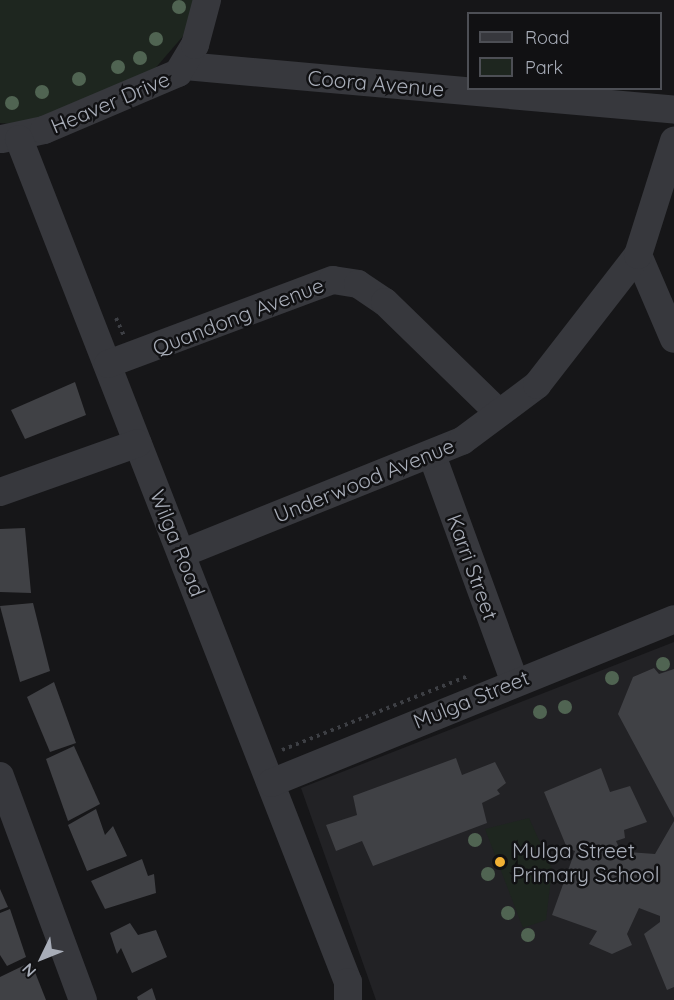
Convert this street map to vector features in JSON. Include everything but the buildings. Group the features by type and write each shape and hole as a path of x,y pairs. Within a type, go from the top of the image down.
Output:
{"street":[{"name":"Heaver Drive","path":"10,139 143,91 185,66 207,0"},
{"name":"Coora Avenue","path":"185,66 674,110"},
{"name":"Wilga Road","path":"10,139 108,364 183,553 271,783 331,950"},
{"name":"Underwood Avenue","path":"183,553 432,455 499,413 566,355 638,255 674,141"},
{"path":"638,255 674,339"},
{"name":"Quandong Avenue","path":"108,364 333,280 358,284 385,302 499,413"},
{"path":"0,492 138,443"},
{"name":"Karri Street","path":"432,455 511,671"},
{"name":"Mulga Street","path":"271,783 511,671 674,619"},
{"path":"0,776 83,1000"},
{"path":"331,950 348,982 348,1000"},
{"path":"331,950 364,1000"}],"path":[{"path":"114,314 129,342"},
{"path":"279,744 281,751 511,671"}],"shaded area":[{"name":"Mulga Street Primary School","path":"674,642 674,1000 376,1000 301,788"}],"green space":[{"path":"0,0 196,0 184,35 146,79 23,125 0,123"},
{"path":"529,818 552,869 546,920 523,928 485,829"}],"place":[{"name":"Mulga Street Primary School","path":"500,862"}]}
